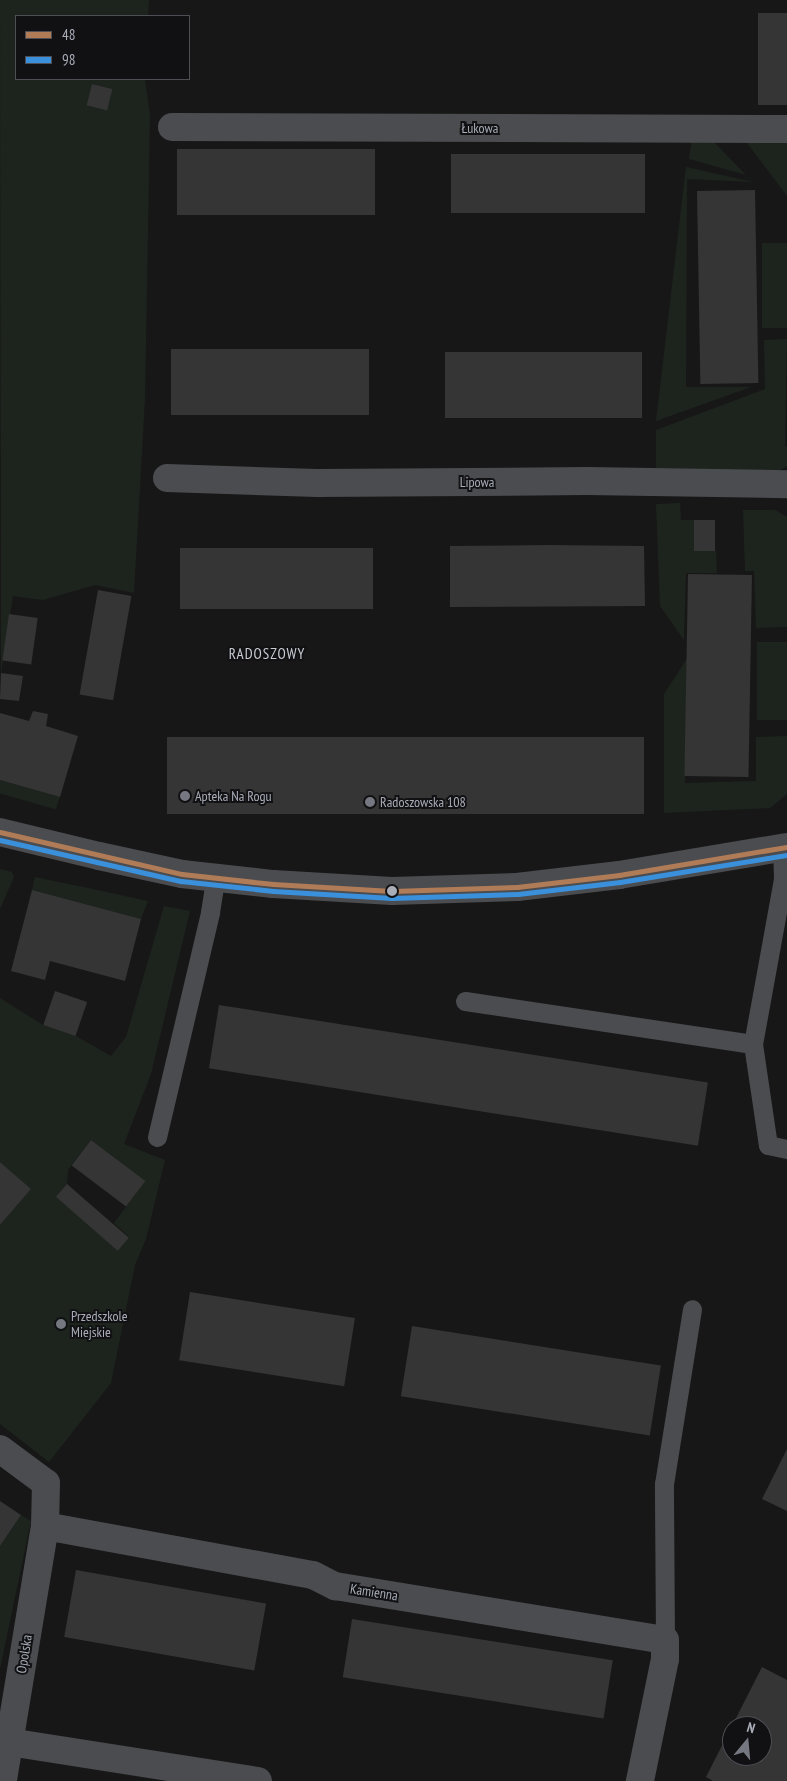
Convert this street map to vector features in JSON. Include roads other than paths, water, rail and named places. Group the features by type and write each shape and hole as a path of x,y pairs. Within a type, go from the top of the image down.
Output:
{"street":[{"name":"Łukowa","path":"172,127 787,129"},
{"name":"Lipowa","path":"167,478 317,483 596,481 787,484"},
{"path":"0,832 99,856 215,878 273,884 392,891 517,887 619,875 784,848"},
{"path":"0,1449 46,1483 45,1526"},
{"name":"Kamienna","path":"45,1526 312,1575 335,1586 665,1640"},
{"name":"Opolska","path":"3,1781 45,1526"},
{"path":"640,1781 665,1658 665,1640"},
{"path":"9,1742 258,1781"}],"lane":[{"path":"784,848 783,879 753,1044 768,1145 787,1149"},
{"path":"157,1138 210,912 215,878"},
{"path":"465,1001 753,1044"},
{"path":"665,1640 664,1484 692,1309"}],"place":[{"name":"Apteka Na Rogu","path":"185,796"},
{"name":"Radoszowska 108","path":"370,802"},
{"name":"Przedszkole Miejskie","path":"61,1324"}],"district":[{"name":"RADOSZOWY","path":"267,654"}]}
